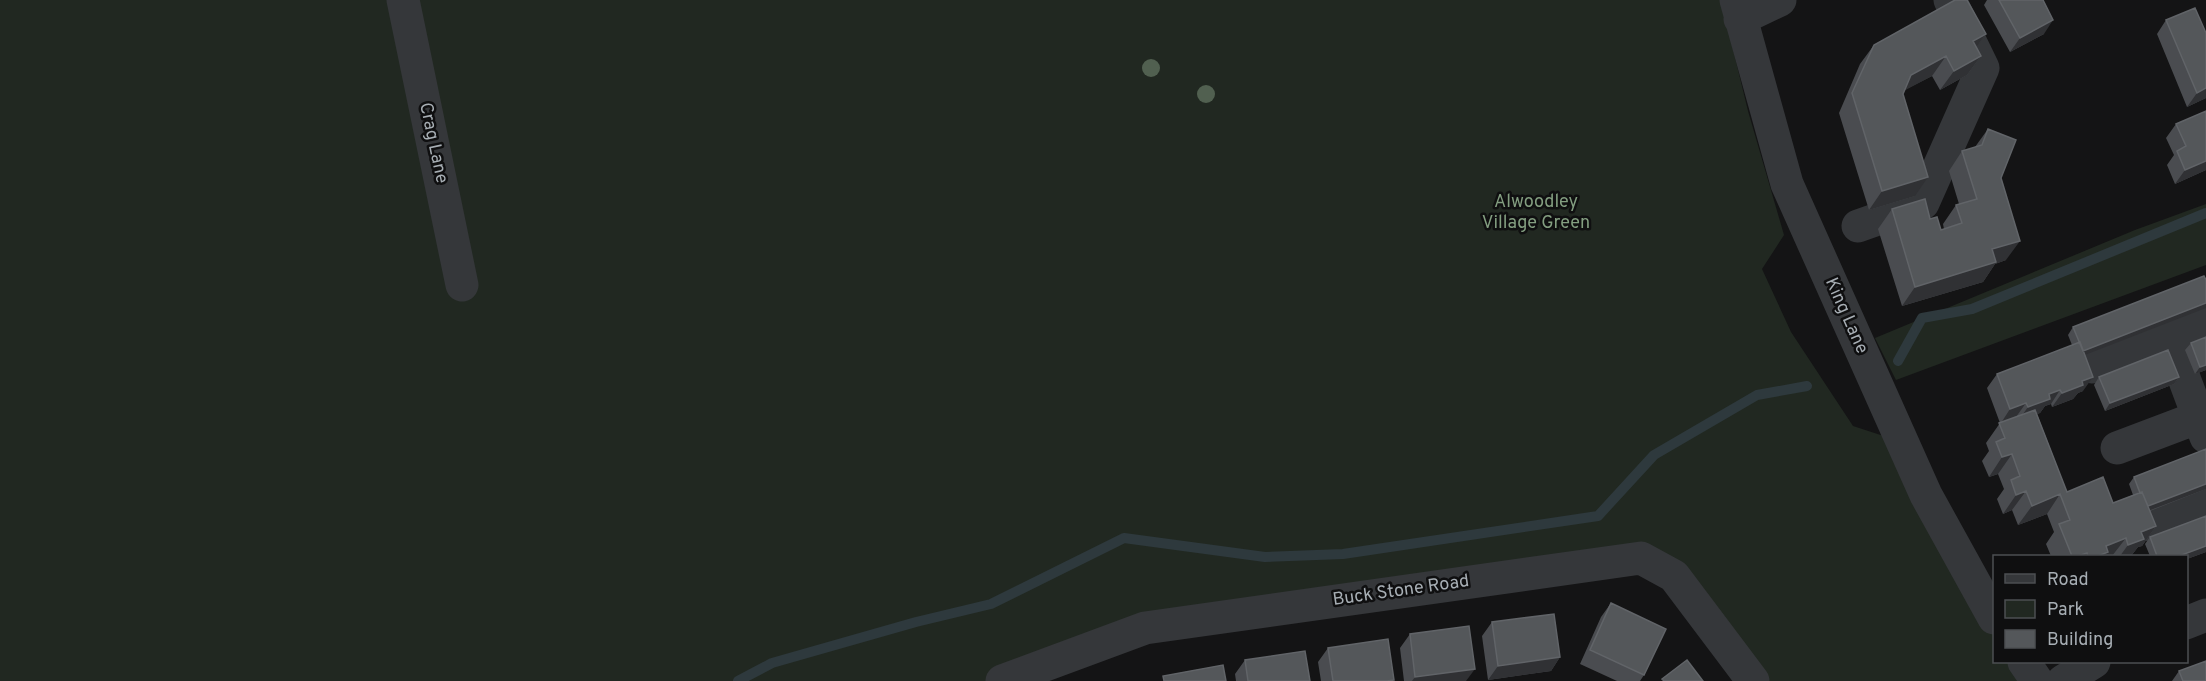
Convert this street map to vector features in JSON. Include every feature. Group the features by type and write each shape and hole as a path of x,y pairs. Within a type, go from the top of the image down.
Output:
{"street":[{"name":"Crag Lane","path":"403,0 462,285"},
{"path":"1738,10 1780,0"},
{"path":"1858,226 1923,203 1983,68 1950,0"},
{"name":"King Lane","path":"1738,10 1787,184 1926,495 1993,614"},
{"path":"2092,367 2206,324"},
{"path":"2117,448 2202,427 2169,338"},
{"path":"2150,525 2206,504"},
{"name":"Buck Stone Road","path":"1002,681 1145,628 1641,558 1674,576 1753,681"},
{"path":"2188,623 2206,615"},
{"path":"2025,663 2037,681"},
{"path":"2063,681 2092,663"}],"green space":[{"name":"Alwoodley Village Green","path":"0,0 1721,0 1748,111 1784,235 1762,269 1791,332 1853,426 1902,442 1993,616 1993,663 2025,663 2037,681 1753,681 1641,558 1145,628 1002,681 0,681"},
{"path":"2206,204 2206,265 1896,380 1875,338 2135,230"}],"building":[{"path":"1955,0 1967,0 1986,34 1973,41 1981,56 1954,71 1946,56 1911,75 1903,94 1928,177 1882,191 1852,93 1874,45"},
{"path":"1999,0 2043,0 2053,20 2020,38"},
{"path":"2195,8 2206,33 2206,88 2197,93 2166,20"},
{"path":"2206,111 2206,161 2185,170 2177,151 2186,146 2176,124"},
{"path":"1988,129 2016,140 2001,178 2020,241 1992,249 1996,262 1915,287 1892,209 1925,199 1930,219 1937,217 1941,230 1962,223 1956,205 1977,199 1962,151 1982,145"},
{"path":"2204,276 2206,303 2083,351 2073,327"},
{"path":"2206,337 2206,365 2200,367 2191,343"},
{"path":"2080,342 2093,377 2082,381 2083,385 2062,393 2060,390 2049,394 2050,399 2028,407 2026,403 2010,409 1997,374"},
{"path":"2168,350 2179,377 2110,403 2099,377"},
{"path":"2035,410 2067,492 2103,477 2113,503 2142,492 2156,526 2141,532 2144,539 2128,545 2126,538 2106,546 2108,552 2100,555 2088,555 2087,553 2072,555 2059,524 2070,520 2060,494 2032,506 2026,491 2016,495 2011,480 2020,476 2012,454 2002,457 1996,442 2005,438 1999,423"},
{"path":"2206,449 2206,484 2148,506 2134,477"},
{"path":"2206,516 2206,546 2182,555 2157,555 2150,537"},
{"path":"1611,603 1666,629 1644,675 1590,650"},
{"path":"1554,614 1560,657 1498,666 1492,622"},
{"path":"1469,626 1475,669 1415,677 1410,634"},
{"path":"1388,639 1394,680 1333,681 1328,648"},
{"path":"1305,651 1310,681 1248,681 1245,660"},
{"path":"1687,660 1703,681 1664,681 1662,679"},
{"path":"2206,661 2206,681 2183,681 2179,671"},
{"path":"1223,665 1226,681 1164,681 1163,676"}],"waterway":[{"path":"1898,361 1922,318 1972,309 2206,213"},
{"path":"738,681 772,663 916,622 991,604 1124,538 1265,557 1343,554 1598,516 1654,455 1757,395 1807,386"}]}
